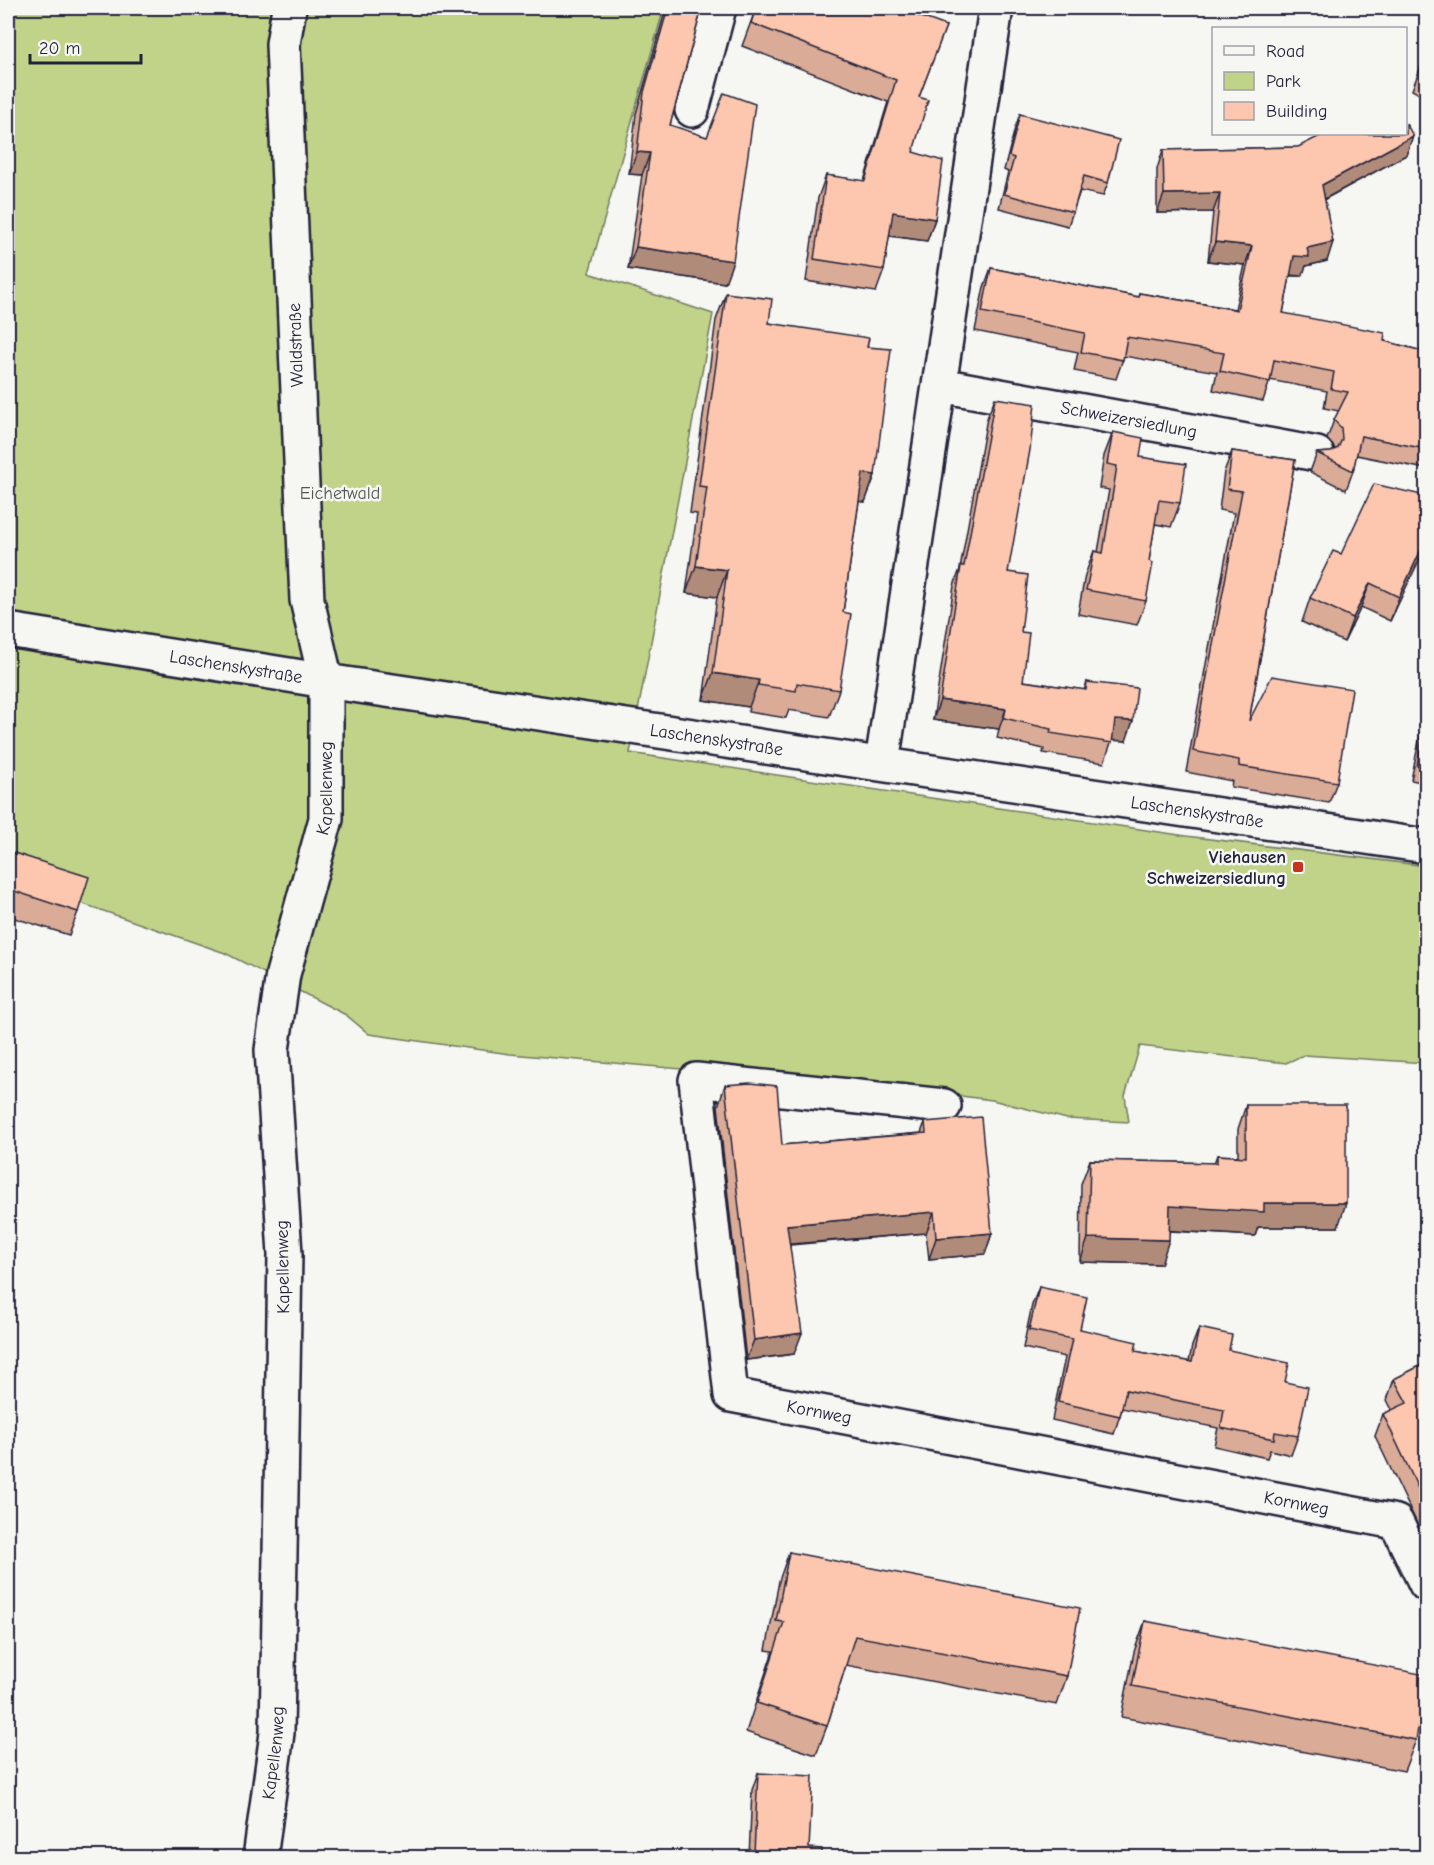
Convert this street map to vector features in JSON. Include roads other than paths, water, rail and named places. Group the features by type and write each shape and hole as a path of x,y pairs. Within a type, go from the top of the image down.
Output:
{"street":[{"name":"Waldstraße","path":"289,8 283,44 307,600 326,681"},
{"path":"692,110 718,8"},
{"path":"882,763 996,8"},
{"name":"Schweizersiedlung","path":"940,385 1317,454"},
{"name":"Laschenskystraße","path":"8,630 326,681 1426,846"},
{"name":"Kapellenweg","path":"260,1857 277,1733 285,1254 272,1050 283,974 326,819 326,681"},
{"name":"Kornweg","path":"944,1106 696,1080 732,1395 1396,1522 1426,1584"}],"place":[{"name":"Viehausen Schweizersiedlung","path":"1298,867"}],"park label":[{"name":"Eichetwald","path":"340,493"}]}
